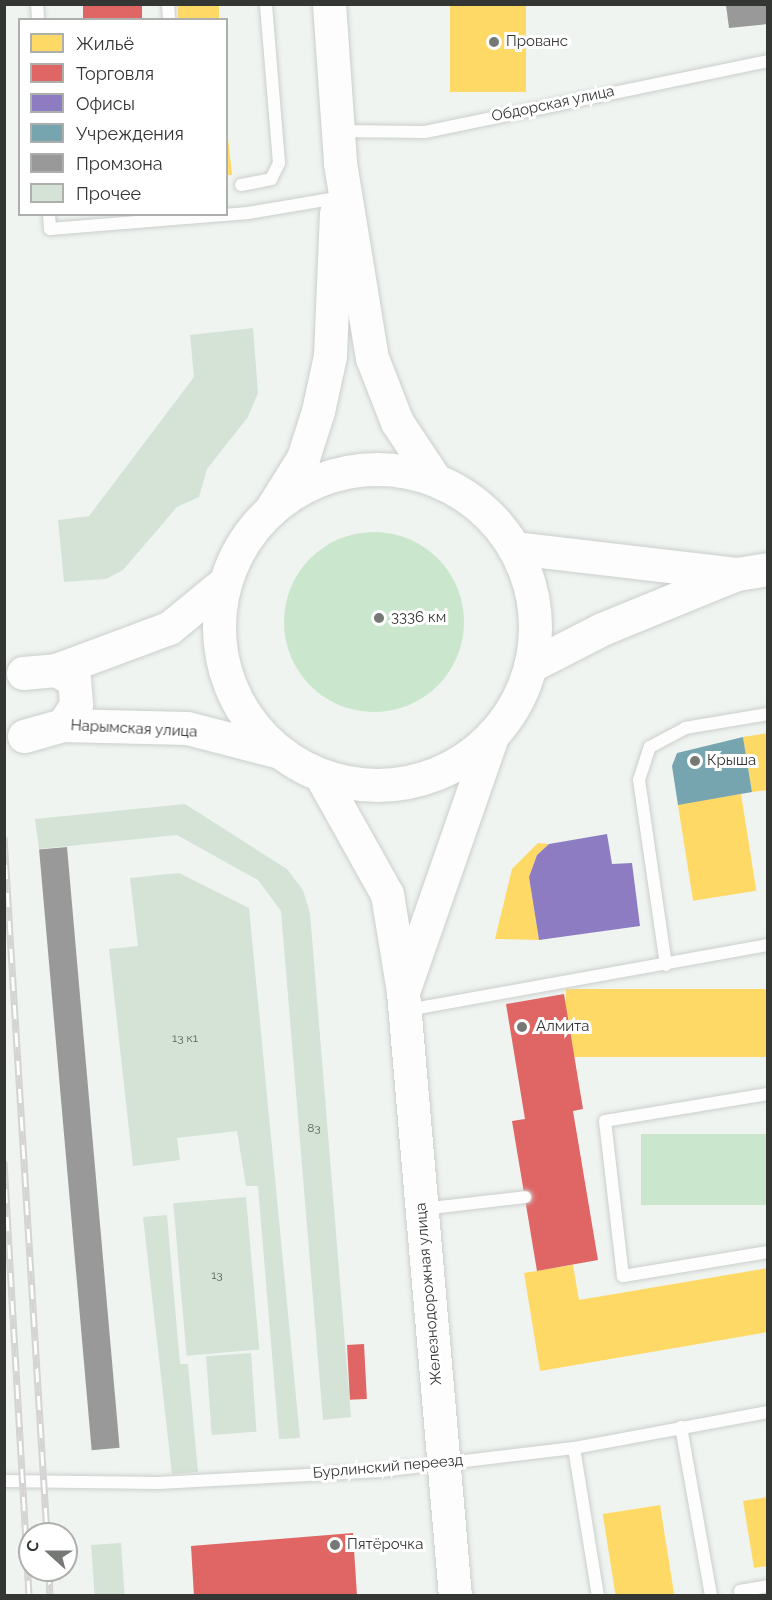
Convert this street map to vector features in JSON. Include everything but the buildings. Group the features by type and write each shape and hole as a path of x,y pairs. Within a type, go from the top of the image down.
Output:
{"main road":[{"path":"328,4 340,163 372,358 397,422 434,478"},
{"path":"273,506 313,481 359,468 397,469 434,478 482,507 515,548 534,605 530,666 516,702 493,734 452,767 402,784 361,785 321,776 278,751 250,723 222,663 218,623 224,583 243,541 273,506 303,458 318,411 330,356 340,163"},
{"path":"515,548 752,571"},
{"path":"530,666 602,629 752,571"},
{"path":"23,673 56,670 169,628 224,583"},
{"path":"56,670 74,681 76,705 63,725"},
{"name":"Нарымская улица","path":"24,736 63,725 187,728 278,751"},
{"path":"403,1001 493,734"},
{"name":"Железнодорожная улица","path":"321,776 387,894 403,1001 454,1596"}],"lane":[{"path":"241,185 265,183 279,164 266,4"},
{"name":"Обдорская улица","path":"338,131 425,132 768,61"},
{"path":"228,215 337,198"},
{"path":"49,216 50,229 211,216"},
{"path":"666,965 639,780 650,747 685,728 768,714"},
{"path":"403,1001 666,965 768,945"},
{"path":"768,1094 605,1121 623,1276 768,1252"},
{"path":"422,1209 525,1197"},
{"name":"Бурлинский переезд","path":"4,1481 159,1483 443,1464 574,1448 768,1412"},
{"path":"681,1427 711,1596"},
{"path":"574,1448 598,1596"},
{"path":"740,1591 768,1586"}],"green space":[{"path":"374,532 392,533 409,538 438,558 458,587 463,604 463,640 458,657 438,686 409,706 392,711 374,712 356,711 339,706 310,686 290,657 285,640 284,622 285,604 290,587 310,558 339,538 356,533"},
{"path":"641,1134 767,1134 767,1205 641,1205"}],"railway":[{"path":"4,837 46,1522"},
{"path":"4,1161 29,1596"},
{"path":"49,1582 50,1596"}],"place":[{"name":"Прованс","path":"494,42"},
{"name":"3336 км","path":"379,618"},
{"name":"Крыша","path":"695,761"},
{"name":"Алмита","path":"522,1027"},
{"name":"Пятёрочка","path":"335,1545"}]}
